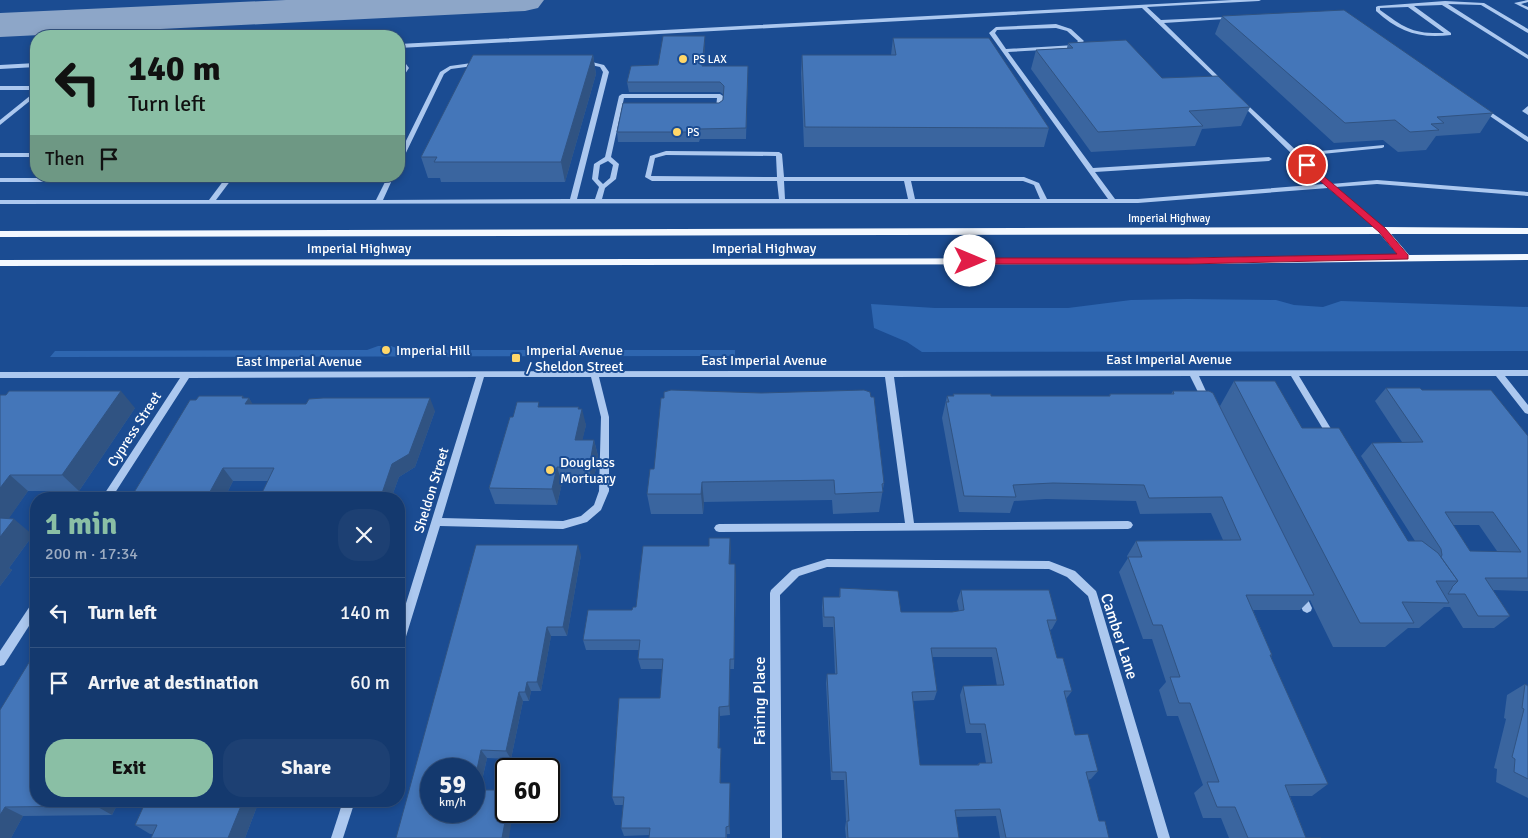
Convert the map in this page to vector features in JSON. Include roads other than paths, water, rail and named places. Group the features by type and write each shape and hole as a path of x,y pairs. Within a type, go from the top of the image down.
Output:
{"main road":[{"path":"1382,230 1405,257"},
{"name":"Imperial Highway","path":"0,234 1528,230"},
{"name":"Imperial Highway","path":"0,263 1167,261 1528,257"}],"street":[{"path":"405,46 1259,0"},
{"path":"1528,0 1517,1 1516,3 1528,10"},
{"path":"1444,4 1528,57"},
{"path":"1410,6 1449,34 1418,36 1410,33 1378,10 1378,7 1444,4 1482,4 1528,31"},
{"path":"1143,6 1230,90"},
{"path":"1160,22 1225,18"},
{"path":"1004,51 1078,46 1081,41 1069,30 1056,26 996,28 992,34 1004,51 1091,170 1114,200"},
{"path":"573,201 606,72 602,66 577,62"},
{"path":"405,148 442,73 450,68 462,65 482,64"},
{"path":"0,67 30,65"},
{"path":"0,88 30,88"},
{"path":"602,187 595,179 598,164 608,158 622,96 720,96 719,110 711,110"},
{"path":"1236,97 1329,185 1382,230"},
{"path":"0,124 30,98"},
{"path":"1475,103 1528,140"},
{"path":"1528,108 1524,111 1528,113"},
{"path":"618,110 628,110"},
{"path":"1296,154 1382,146"},
{"path":"782,201 779,179 780,154 657,154 652,157 648,177 779,179 1024,179 1037,184 1044,201"},
{"path":"0,155 30,155"},
{"path":"598,201 602,187 613,179 616,164 608,158"},
{"path":"1091,170 1269,159"},
{"path":"0,180 30,179"},
{"path":"907,179 912,201"},
{"path":"211,202 228,182"},
{"path":"379,202 389,182"},
{"path":"0,202 1172,200 1378,182 1528,194"},
{"path":"1193,373 1210,408"},
{"path":"1293,373 1337,444"},
{"name":"East Imperial Avenue","path":"0,374 1528,373"},
{"name":"Cypress Street","path":"110,492 186,374"},
{"name":"Sheldon Street","path":"405,624 481,374"},
{"path":"437,522 563,525 584,519 598,507 604,491 605,417 594,374"},
{"path":"889,374 910,526"},
{"path":"1498,374 1528,411"},
{"path":"719,528 1128,525"},
{"name":"Camber Lane","path":"796,573 827,563 837,563 1049,565 1071,574 1092,594 1164,838"},
{"name":"Fairing Place","path":"776,838 775,593 796,573"},
{"path":"1294,582 1307,608"},
{"path":"0,661 30,615"},
{"path":"337,838 347,807"}],"place":[{"name":"PS LAX","path":"683,59"},
{"name":"PS","path":"677,132"},
{"name":"Imperial Hill","path":"386,350"},
{"name":"Imperial Avenue / Sheldon Street","path":"516,358"},
{"name":"Douglass Mortuary","path":"550,470"}]}
